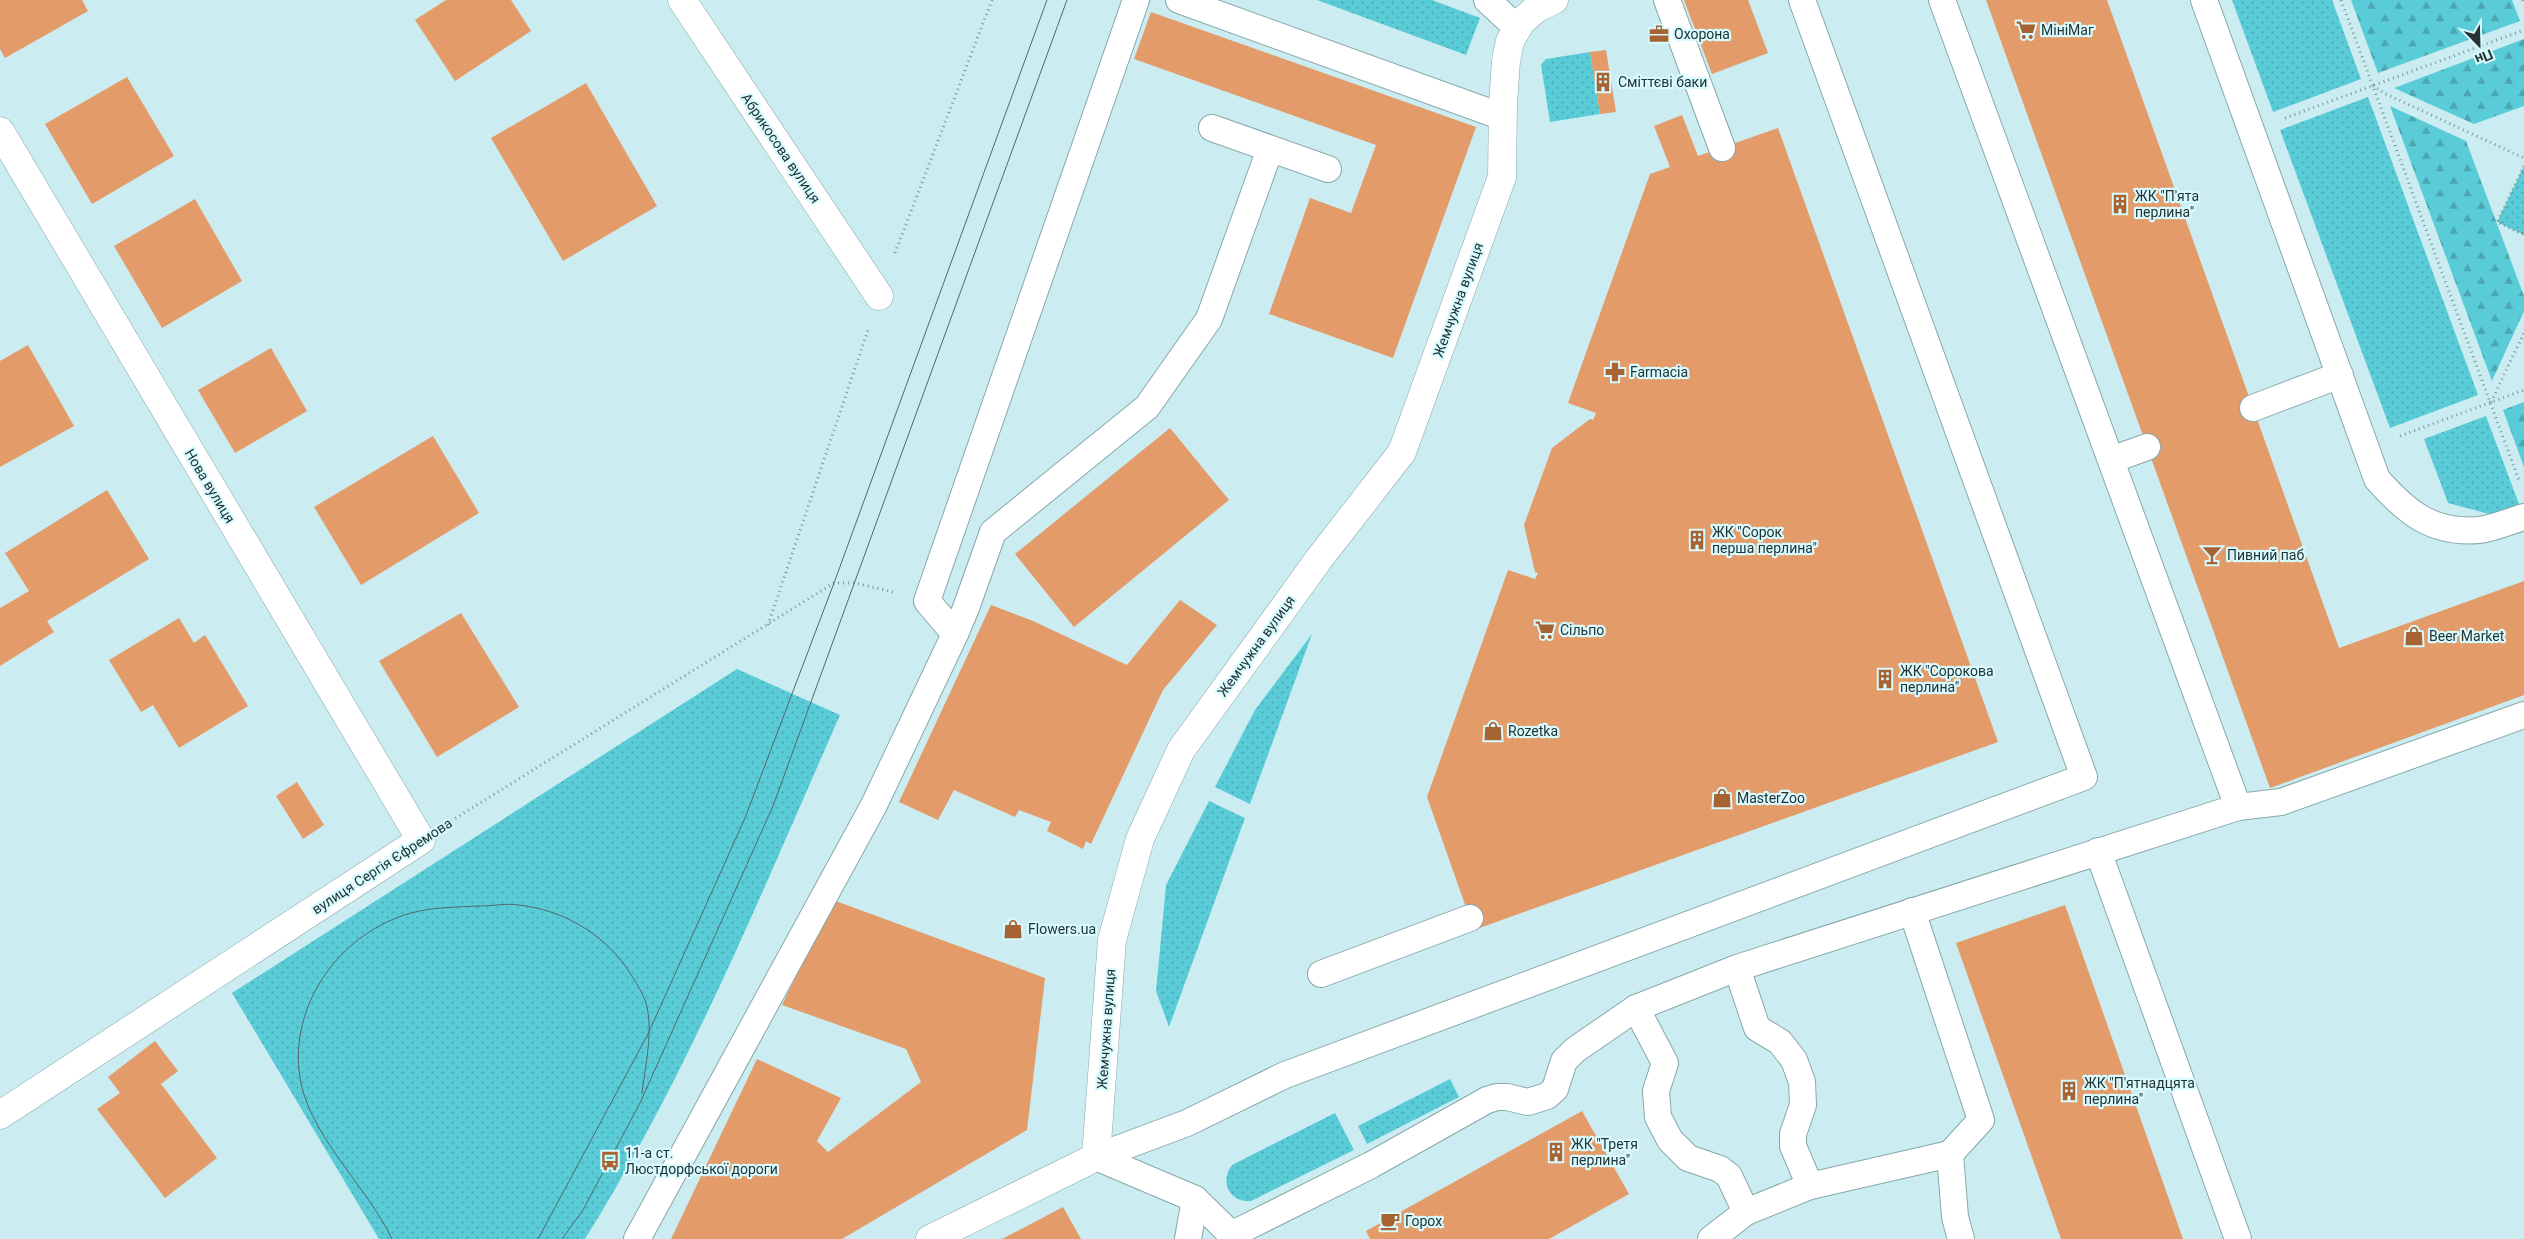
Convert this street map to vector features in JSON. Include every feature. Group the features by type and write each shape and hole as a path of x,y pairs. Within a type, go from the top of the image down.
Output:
{"street":[{"name":"Абрикосова вулиця","path":"682,0 879,296"},
{"name":"Жемчужна вулиця","path":"1096,1157 1112,940 1140,839 1181,750 1318,559 1402,452 1502,177 1503,110 1506,61 1510,41 1517,28 1537,8 1554,0"},
{"name":"Нова вулиця","path":"0,132 420,840"},
{"name":"вулиця Сергія Єфремова","path":"0,1115 420,840"},
{"path":"930,1239 1096,1157"}],"lane":[{"path":"955,634 927,601 1136,0"},
{"path":"1178,0 1503,110"},
{"path":"1214,0 1503,110"},
{"path":"1487,0 1517,28"},
{"path":"1666,0 1722,148"},
{"path":"1096,1157 1187,1123 1284,1075 2084,777 1802,0"},
{"path":"1942,0 2238,807"},
{"path":"2204,0 2377,479 2402,506 2440,528 2480,530 2524,517"},
{"path":"1212,128 1328,169"},
{"path":"637,1239 874,806 955,634 992,532 1147,407 1209,319 1270,149"},
{"path":"2253,408 2340,375"},
{"path":"2111,460 2146,447"},
{"path":"1096,1157 1195,1198 1234,1236 1371,1165 1487,1100 1507,1097 1528,1102 1547,1096 1555,1089 1564,1061 1575,1050 1636,1008 1737,968 2098,851 2238,807 2281,802 2524,714"},
{"path":"2098,851 2238,1239"},
{"path":"1711,1239 1746,1212 1810,1186 1950,1154 1981,1120 1912,911"},
{"path":"1321,974 1470,918"},
{"path":"1737,968 1757,1028 1780,1042 1794,1060 1802,1082 1803,1105 1793,1134 1793,1146 1810,1186"},
{"path":"1636,1008 1665,1063 1656,1091 1658,1116 1670,1140 1688,1158 1720,1169 1729,1176 1746,1212"},
{"path":"1950,1154 1955,1217 1961,1239"},
{"path":"1188,1239 1195,1198"}],"path":[{"path":"2341,0 2521,484"},
{"path":"2523,0 2524,4"},
{"path":"2251,130 2524,30"},
{"path":"2373,86 2386,94 2524,158"},
{"path":"2524,166 2497,222 2524,235"},
{"path":"2491,402 2524,333"},
{"path":"2366,449 2524,390"},
{"name":"вулиця Сергія Єфремова","path":"420,840 768,625 834,582 855,583 927,601"}],"green space":[{"path":"1317,0 1432,0 1480,18 1466,55"},
{"path":"2232,0 2332,0 2361,79 2273,112"},
{"path":"2351,0 2512,0 2520,21 2378,73"},
{"path":"2524,39 2524,106 2474,124 2394,88"},
{"path":"1590,52 1600,114 1550,122 1541,65 1546,59"},
{"path":"2368,97 2478,395 2390,428 2280,130"},
{"path":"2390,106 2466,141 2524,296 2524,311 2492,381"},
{"path":"2524,166 2524,235 2497,222"},
{"path":"2524,402 2524,467 2503,410"},
{"path":"2486,416 2519,504 2493,515 2448,503 2424,439"},
{"path":"1312,634 1250,804 1215,787 1255,710"},
{"path":"737,669 840,715 722,982 657,1112 585,1239 379,1239 232,993"},
{"path":"1209,801 1245,818 1169,1027 1156,991 1166,885"},
{"path":"1450,1079 1459,1097 1367,1144 1358,1126"},
{"path":"1335,1113 1354,1150 1251,1201 1237,1199 1232,1195 1227,1184 1227,1178 1232,1165"}],"building":[{"path":"0,0 82,0 88,11 5,58 0,49"},
{"path":"446,0 511,0 531,31 455,81 415,20"},
{"path":"1684,0 1748,0 1768,53 1712,74"},
{"name":"ЖК \"П'ята перлина\"","path":"1986,0 2107,0 2339,648 2524,581 2524,695 2270,788"},
{"path":"1151,12 1476,127 1393,358 1269,314 1310,198 1351,213 1376,145 1134,59"},
{"name":"Охорона","path":"1663,24 1669,38 1655,43 1650,29"},
{"name":"Сміттєві баки","path":"1606,50 1616,112 1600,114 1590,52"},
{"path":"127,77 174,156 92,204 45,124"},
{"path":"586,83 657,206 563,261 491,138"},
{"path":"1682,115 1698,156 1778,128 1998,742 1474,930 1427,797 1508,570 1535,579 1538,573 1535,572 1524,525 1552,448 1590,419 1593,420 1596,413 1568,403 1650,174 1670,167 1654,126"},
{"path":"195,199 242,281 162,328 114,246"},
{"path":"28,345 74,426 0,467 0,361"},
{"path":"271,348 307,411 235,453 198,390"},
{"path":"1170,428 1229,500 1074,627 1015,554"},
{"path":"433,436 479,513 361,585 314,507"},
{"path":"107,490 149,559 47,621 54,632 0,666 0,608 29,591 5,553"},
{"path":"1180,600 1217,625 1163,690 1091,844 1086,841 1083,849 1047,831 1051,822 1019,810 1015,817 954,790 938,820 899,802 991,605 1033,621 1127,665"},
{"path":"461,613 519,707 437,757 379,661"},
{"path":"179,618 194,643 205,635 248,706 179,748 153,705 141,712 109,660"},
{"path":"297,782 324,825 303,839 276,796"},
{"path":"833,900 1045,978 1027,1130 842,1239 671,1239 757,1059 841,1098 817,1141 828,1152 921,1082 906,1049 782,1005"},
{"name":"ЖК \"П'ятнадцята перлина\"","path":"2065,905 2183,1239 2061,1239 1956,943"},
{"path":"155,1041 178,1071 161,1084 217,1158 165,1198 97,1109 120,1093 108,1077"},
{"name":"ЖК \"Третя перлина\"","path":"1582,1111 1629,1194 1549,1239 1370,1239 1366,1231"},
{"path":"1063,1207 1081,1239 1002,1239"}],"tram line":[{"path":"538,1239 648,1034 745,818 834,583 1047,0"},
{"path":"562,1239 583,1210 640,1103 773,806 1067,0"},
{"path":"392,1239 381,1218 338,1157 312,1115 299,1071 299,1044 304,1019 313,994 327,972 344,952 386,922 411,913 428,910 514,904 550,912 592,933 605,943 626,967 640,989 647,1006 649,1042 642,1093"}],"place":[{"name":"МініМаг","path":"2026,30"},
{"name":"Охорона","path":"1659,34"},
{"name":"Сміттєві баки","path":"1603,82"},
{"name":"ЖК \"П'ята перлина\"","path":"2120,204"},
{"name":"Farmacia","path":"1615,372"},
{"name":"ЖК \"Сорок перша перлина\"","path":"1697,540"},
{"name":"Пивний паб","path":"2212,555"},
{"name":"Сільпо","path":"1545,630"},
{"name":"Beer Market","path":"2414,636"},
{"name":"ЖК \"Сорокова перлина\"","path":"1885,679"},
{"name":"Rozetka","path":"1493,731"},
{"name":"MasterZoo","path":"1722,798"},
{"name":"Flowers.ua","path":"1013,929"},
{"name":"ЖК \"П'ятнадцята перлина\"","path":"2069,1091"},
{"name":"ЖК \"Третя перлина\"","path":"1556,1152"},
{"name":"11-а ст. Люстдорфської дороги","path":"610,1161"},
{"name":"Горох","path":"1390,1221"}]}
